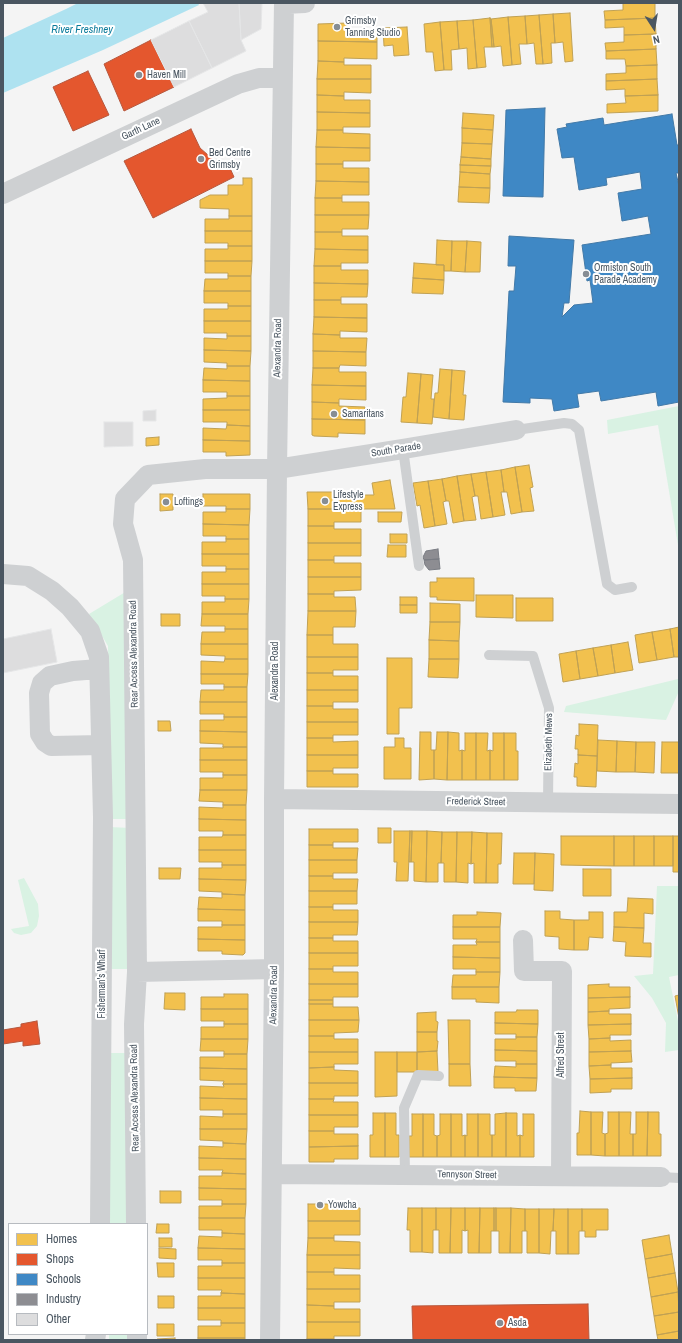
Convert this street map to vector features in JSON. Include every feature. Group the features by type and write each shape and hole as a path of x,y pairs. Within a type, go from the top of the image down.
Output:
{"street":[{"path":"284,4 304,3"},
{"name":"Alexandra Road","path":"270,1340 277,469 284,4"},
{"name":"Garth Lane","path":"3,194 238,84 259,78 282,78"},
{"name":"South Parade","path":"277,469 516,430"},
{"name":"Rear Access Alexandra Road","path":"136,1223 134,1024 137,972 133,560 123,524 125,498 148,475 205,469 277,469"},
{"name":"Fisherman's Wharf","path":"3,574 28,576 52,591 70,607 90,632 99,657 103,817 100,1223"},
{"path":"99,669 73,671 50,676 42,683 38,693 40,734 44,742 51,746 101,745"},
{"name":"Frederick Street","path":"274,799 679,804"},
{"name":"Alfred Street","path":"524,940 524,972 562,971 561,1176"},
{"path":"137,972 274,969"},
{"name":"Tennyson Street","path":"272,1174 670,1177"}],"lane":[{"path":"516,430 564,423 572,424 579,430 607,584 615,590 632,587"},
{"path":"403,449 419,566"},
{"name":"Elizabeth Mews","path":"489,655 533,656 549,708 548,803"},
{"path":"405,1175 404,1108 418,1075 439,1076"}],"green space":[{"path":"679,406 679,551 658,425 608,434 607,420"},
{"path":"127,591 132,819 110,819 108,646 89,614"},
{"path":"678,679 679,691 666,720 564,712 566,706"},
{"path":"109,827 131,828 131,969 109,969"},
{"path":"24,878 38,904 39,916 37,926 31,933 21,935 14,933 11,929 29,926 18,880"},
{"path":"657,886 679,886 679,975 669,977 679,1026 679,1050 665,1052 666,1023 652,998 634,976 653,974"},
{"path":"109,1053 129,1053 129,1223 109,1223"},
{"path":"109,1335 129,1335 129,1340 109,1340"}],"water":[{"name":"River Freshney","path":"78,3 198,3 199,5 103,50 3,93 3,38"}],"building: Homes":[{"path":"623,3 655,3 655,18 605,20 604,11 623,10"},
{"path":"570,13 573,61 565,62 563,42 555,43 553,14"},
{"path":"553,14 555,43 551,43 552,63 543,64 539,15"},
{"path":"539,15 543,64 536,64 534,43 527,44 525,16"},
{"path":"525,16 527,44 519,44 521,64 512,65 508,17"},
{"path":"508,17 512,65 503,66 501,46 494,47 491,19"},
{"path":"490,18 491,19 494,47 492,47"},
{"path":"490,18 492,47 484,47 486,67 477,68 473,20"},
{"path":"655,18 656,34 624,35 624,27 605,28 605,20"},
{"path":"473,20 477,68 468,69 467,48 459,49 457,21"},
{"path":"457,21 459,49 451,50 452,70 444,70 440,22"},
{"path":"440,22 444,70 435,71 433,52 426,52 424,24"},
{"path":"347,23 347,30 377,31 377,42 318,41 318,24"},
{"path":"407,27 409,55 394,56 393,45 384,46 383,28"},
{"path":"656,34 656,49 606,51 605,43 624,42 624,35"},
{"path":"318,41 377,42 377,59 344,58 344,62 318,61"},
{"path":"656,49 657,65 626,66 625,59 606,59 606,51"},
{"path":"318,61 344,62 344,65 371,65 371,79 317,79"},
{"path":"657,65 657,79 606,81 606,74 626,73 626,66"},
{"path":"317,79 371,79 371,93 344,92 344,96 317,95"},
{"path":"657,79 658,95 625,96 625,89 606,90 606,81"},
{"path":"317,95 344,96 344,100 370,100 370,113 317,112"},
{"path":"658,95 658,111 607,113 607,104 626,103 625,96"},
{"path":"317,112 370,113 370,127 343,127 343,130 317,130"},
{"path":"463,113 494,115 493,130 462,128"},
{"path":"462,128 493,130 492,144 462,143"},
{"path":"317,130 343,130 343,133 370,134 370,148 316,147"},
{"path":"462,143 492,144 491,159 461,157"},
{"path":"316,147 370,148 370,161 343,161 343,164 316,164"},
{"path":"461,157 491,159 491,166 460,165"},
{"path":"316,164 343,164 343,168 369,168 369,182 316,181"},
{"path":"460,165 491,166 490,174 460,172"},
{"path":"460,172 490,174 490,188 459,187"},
{"path":"243,178 252,178 252,216 229,216 229,209 200,208 200,200 210,195 228,195 228,185 243,185"},
{"path":"316,181 369,182 369,195 342,195 342,198 315,198"},
{"path":"459,187 490,188 489,203 458,202"},
{"path":"315,198 342,198 342,202 369,202 369,215 315,215"},
{"path":"315,215 369,215 368,229 342,229 342,232 315,232"},
{"path":"229,216 252,216 252,231 205,231 205,219 229,219"},
{"path":"205,231 252,231 252,246 228,246 228,243 205,243"},
{"path":"315,232 342,232 342,236 368,236 368,250 315,249"},
{"path":"437,240 452,241 451,271 444,271 444,265 436,265"},
{"path":"452,241 467,241 465,272 451,271"},
{"path":"467,241 481,242 480,272 465,272"},
{"path":"228,246 252,246 252,261 205,261 205,249 228,249"},
{"path":"315,249 368,250 368,263 341,263 341,266 314,266"},
{"path":"205,261 252,261 251,276 228,276 228,273 205,273"},
{"path":"414,263 444,265 444,280 413,278"},
{"path":"314,266 341,266 341,270 368,270 368,284 314,283"},
{"path":"228,276 251,276 251,291 204,291 205,279 228,279"},
{"path":"413,278 444,280 443,294 412,293"},
{"path":"314,283 368,284 367,297 341,297 341,300 314,300"},
{"path":"204,291 251,291 251,306 228,306 228,303 204,303"},
{"path":"314,300 341,300 341,304 367,304 367,318 314,317"},
{"path":"228,306 251,306 251,321 204,321 204,309 228,309"},
{"path":"314,317 367,318 367,332 340,331 340,335 313,334"},
{"path":"204,321 251,321 251,336 227,336 227,333 204,333"},
{"path":"313,334 340,335 340,338 367,338 366,352 313,351"},
{"path":"227,336 251,336 251,351 204,350 204,338 227,339"},
{"path":"204,350 251,351 250,366 227,366 227,363 204,362"},
{"path":"313,351 366,352 366,366 340,365 339,368 313,368"},
{"path":"227,366 250,366 250,381 203,380 204,368 227,369"},
{"path":"313,368 339,368 339,372 366,372 366,386 312,385"},
{"path":"440,369 452,370 449,419 433,417 435,393 438,393"},
{"path":"452,370 465,371 463,395 466,395 464,420 449,419"},
{"path":"408,373 421,374 417,423 401,422 403,397 406,397"},
{"path":"421,374 433,375 431,399 434,399 432,424 417,423"},
{"path":"203,380 250,381 250,396 227,396 227,392 203,392"},
{"path":"312,385 366,386 366,400 339,399 339,403 312,402"},
{"path":"227,396 250,396 250,410 203,410 203,399 227,398"},
{"path":"312,402 339,403 339,406 365,407 365,420 312,419"},
{"path":"203,410 250,410 250,426 227,425 227,422 203,422"},
{"path":"312,419 365,420 365,434 338,433 338,437 314,436 312,435"},
{"path":"227,425 250,426 250,441 203,440 203,428 226,429"},
{"path":"159,437 159,445 146,446 146,438"},
{"path":"203,440 250,441 250,455 226,456 226,452 203,452"},
{"path":"529,465 533,487 530,488 534,511 522,512 515,467"},
{"path":"515,467 522,512 511,514 507,492 504,492 501,470"},
{"path":"501,470 504,492 501,492 505,515 493,517 486,472"},
{"path":"486,472 493,517 481,519 478,496 475,496 471,474"},
{"path":"471,474 475,496 472,497 476,520 464,521 457,476"},
{"path":"457,476 464,521 453,523 449,501 446,501 442,479"},
{"path":"442,479 446,501 443,502 447,524 435,526 428,481"},
{"path":"390,480 395,509 308,509 307,492 334,492 334,495 374,495 372,483"},
{"path":"428,481 435,526 424,528 420,505 417,506 413,483"},
{"name":"Loftings","path":"160,494 173,494 173,510 160,511"},
{"path":"203,494 250,494 250,509 226,509 226,506 203,506"},
{"path":"226,509 250,509 249,525 203,524 203,512 226,512"},
{"path":"308,509 361,509 361,522 334,522 334,526 308,526"},
{"path":"378,512 402,512 401,522 378,522"},
{"path":"203,524 249,525 249,539 226,539 226,536 203,536"},
{"path":"308,526 334,526 334,529 361,529 361,543 308,543"},
{"path":"390,534 407,534 407,543 390,543"},
{"path":"226,539 249,539 249,554 202,554 202,542 226,542"},
{"path":"308,543 361,543 361,556 334,556 334,560 308,560"},
{"path":"388,545 406,545 406,557 387,557"},
{"path":"202,554 249,554 249,569 226,569 226,566 202,566"},
{"path":"308,560 334,560 334,563 361,563 361,577 308,577"},
{"path":"226,569 249,569 249,584 202,584 202,572 226,572"},
{"path":"308,577 361,577 361,590 334,591 334,594 308,594"},
{"path":"437,578 474,578 474,601 437,600 437,597 430,597 430,582 437,582"},
{"path":"202,584 249,584 249,599 225,599 225,596 202,596"},
{"path":"308,594 334,594 334,597 355,597 356,611 308,611"},
{"path":"476,595 513,595 513,618 476,617"},
{"path":"400,597 417,597 417,605 400,605"},
{"path":"516,598 553,598 553,621 516,621"},
{"path":"225,599 249,599 248,614 202,614 202,602 225,602"},
{"path":"430,603 460,604 460,622 430,622"},
{"path":"400,605 417,605 417,613 400,613"},
{"path":"308,611 356,611 355,627 333,627 333,635 307,635"},
{"path":"161,614 180,614 180,626 161,626"},
{"path":"202,614 248,614 248,629 225,629 225,626 201,626"},
{"path":"430,622 460,622 459,641 429,640"},
{"path":"679,627 679,657 674,657 670,629"},
{"path":"225,629 248,629 248,644 201,644 202,632 225,632"},
{"path":"670,629 674,657 657,660 652,632"},
{"path":"652,632 657,660 639,663 635,635"},
{"path":"307,635 333,635 333,644 358,644 358,657 307,657"},
{"path":"429,640 459,641 459,659 429,659"},
{"path":"628,642 633,670 615,673 611,645"},
{"path":"201,644 248,644 248,659 225,659 225,656 201,655"},
{"path":"611,645 615,673 598,676 593,648"},
{"path":"593,648 598,676 580,679 576,651"},
{"path":"576,651 580,679 563,682 559,654"},
{"path":"307,657 358,657 358,670 333,670 333,673 307,673"},
{"path":"387,658 412,658 412,708 399,708 399,734 387,734"},
{"path":"225,659 248,659 248,674 201,674 201,661 224,662"},
{"path":"429,659 459,659 458,678 428,677"},
{"path":"307,673 333,673 333,676 358,676 358,690 307,690"},
{"path":"201,674 248,674 247,687 224,687 224,684 201,684"},
{"path":"224,687 247,687 247,702 200,702 201,690 224,690"},
{"path":"307,690 358,690 358,702 333,702 333,706 307,706"},
{"path":"200,702 247,702 247,717 224,717 224,714 200,714"},
{"path":"307,706 333,706 333,709 358,709 358,722 307,722"},
{"path":"224,717 247,717 247,732 200,731 200,720 224,720"},
{"path":"158,721 170,721 171,731 158,731"},
{"path":"307,722 358,722 358,735 333,735 333,738 307,738"},
{"path":"579,724 598,725 597,756 578,755 578,749 575,749 576,735 579,736"},
{"path":"200,731 247,732 247,747 223,747 223,744 200,743"},
{"path":"420,732 431,732 431,750 434,750 434,779 419,780"},
{"path":"437,732 448,732 447,780 434,779 434,750 436,750"},
{"path":"448,732 459,733 459,751 462,750 462,780 447,780"},
{"path":"465,733 476,733 476,780 462,780 462,750 465,751"},
{"path":"476,733 488,733 487,751 490,750 490,780 476,780"},
{"path":"493,733 504,733 504,780 490,780 490,750 493,751"},
{"path":"504,733 516,733 516,751 518,751 518,780 504,780"},
{"path":"307,738 333,738 333,742 358,741 358,755 307,755"},
{"path":"395,738 404,738 404,748 411,748 411,779 384,779 384,747 395,747"},
{"path":"598,740 617,741 616,772 597,771"},
{"path":"617,741 636,742 635,772 616,772"},
{"path":"636,742 655,742 654,773 635,772"},
{"path":"662,742 679,742 679,773 661,773"},
{"path":"223,747 247,747 247,760 200,760 200,748 224,748"},
{"path":"307,755 358,755 358,768 333,768 333,771 307,771"},
{"path":"578,755 597,756 596,787 577,786 577,777 574,777 575,763 578,764"},
{"path":"200,760 247,760 247,775 223,775 223,772 200,772"},
{"path":"307,771 333,771 333,774 358,774 358,787 307,787"},
{"path":"223,775 247,775 247,790 200,790 200,778 223,778"},
{"path":"200,790 247,790 246,805 223,805 223,802 199,801"},
{"path":"223,805 246,805 246,820 199,819 199,807 223,808"},
{"path":"199,819 246,820 246,835 223,835 223,831 199,831"},
{"path":"378,828 391,828 391,843 378,843"},
{"path":"309,829 358,829 358,842 333,842 333,845 309,845"},
{"path":"394,831 410,831 408,881 396,881 397,862 394,862"},
{"path":"410,831 412,831 411,862 409,862"},
{"path":"412,831 427,831 426,882 414,881 414,862 411,862"},
{"path":"427,831 442,832 441,863 438,863 438,882 426,882"},
{"path":"442,832 457,832 456,882 444,882 444,863 441,863"},
{"path":"457,832 472,832 471,864 468,863 468,883 456,882"},
{"path":"472,832 487,833 486,883 474,883 474,863 471,864"},
{"path":"487,833 502,833 501,864 498,864 498,883 486,883"},
{"path":"223,835 246,835 246,850 199,850 199,837 222,837"},
{"path":"561,836 614,836 614,866 561,865"},
{"path":"614,836 634,836 634,866 614,866"},
{"path":"634,836 654,836 654,866 634,866"},
{"path":"654,836 673,836 673,866 654,866"},
{"path":"673,836 679,836 679,872 673,872"},
{"path":"309,845 333,845 333,848 358,848 357,860 309,860"},
{"path":"199,850 246,850 246,865 222,865 222,862 199,862"},
{"path":"514,853 535,853 534,884 513,884"},
{"path":"535,853 554,854 553,891 534,890"},
{"path":"309,860 357,860 357,873 333,873 333,876 309,876"},
{"path":"222,865 246,865 246,880 199,879 199,868 222,868"},
{"path":"159,868 181,868 180,879 159,879"},
{"path":"583,869 611,869 611,896 583,896"},
{"path":"309,876 333,876 333,879 358,879 357,891 309,891"},
{"path":"199,879 246,880 245,895 199,891"},
{"path":"309,891 357,891 357,904 333,904 333,907 309,907"},
{"path":"222,894 245,895 245,910 198,909 199,897 222,898"},
{"path":"628,898 653,899 653,914 644,913 644,928 614,927 614,912 627,912"},
{"path":"309,907 333,907 333,910 358,910 358,922 309,922"},
{"path":"198,909 245,910 245,925 222,925 222,921 198,921"},
{"path":"545,911 560,911 560,919 574,920 574,950 559,949 559,937 545,936"},
{"path":"477,912 501,913 500,927 453,927 453,915 477,915"},
{"path":"589,912 603,912 603,938 589,937 588,950 574,950 574,920 589,920"},
{"path":"309,922 358,922 357,935 333,935 333,938 309,938"},
{"path":"222,925 245,925 245,940 198,939 198,927 222,927"},
{"path":"453,927 500,927 500,942 476,942 477,939 453,939"},
{"path":"614,927 644,928 643,943 651,943 651,957 625,956 626,942 613,941"},
{"path":"309,938 333,938 333,941 358,941 358,953 309,953"},
{"path":"198,939 245,940 245,953 243,955 222,954 222,951 198,951"},
{"path":"476,942 500,942 500,958 453,957 453,945 477,945"},
{"path":"309,953 358,953 358,966 333,966 333,969 309,969"},
{"path":"453,957 500,958 500,972 476,972 476,969 453,969"},
{"path":"309,969 333,969 333,972 358,972 358,984 309,984"},
{"path":"476,972 500,972 499,987 452,987 453,975 476,975"},
{"path":"309,984 358,984 358,997 333,997 333,1000 309,1000"},
{"path":"609,984 609,987 630,987 630,997 588,998 588,985"},
{"path":"452,987 499,987 499,1003 476,1002 476,999 452,999"},
{"path":"165,993 185,993 185,1010 164,1009"},
{"path":"224,994 248,994 248,1009 201,1009 201,997 224,997"},
{"path":"679,995 679,1018 675,996"},
{"path":"630,997 630,1008 588,1012 588,998"},
{"path":"309,1000 333,1000 333,1004 309,1004"},
{"path":"309,1004 333,1004 333,1007 358,1007 359,1020 309,1020"},
{"path":"201,1009 248,1009 248,1024 224,1024 224,1021 201,1021"},
{"path":"517,1010 538,1010 538,1024 495,1023 495,1012 516,1012"},
{"path":"609,1011 609,1014 631,1014 631,1024 588,1025 588,1012"},
{"path":"436,1012 436,1021 438,1022 437,1032 417,1032 417,1013"},
{"path":"309,1020 359,1020 358,1032 334,1033 334,1036 309,1036"},
{"path":"448,1020 470,1020 470,1064 449,1064"},
{"path":"495,1023 538,1024 537,1037 516,1037 516,1034 495,1034"},
{"path":"224,1024 248,1024 248,1039 201,1039 201,1027 224,1027"},
{"path":"631,1024 631,1035 610,1035 610,1038 589,1039 588,1025"},
{"path":"417,1032 437,1032 437,1051 417,1052"},
{"path":"309,1036 334,1036 334,1039 358,1039 358,1052 309,1052"},
{"path":"516,1037 537,1037 537,1051 495,1050 495,1039 516,1039"},
{"path":"610,1038 610,1041 631,1040 631,1051 589,1052 589,1039"},
{"path":"201,1039 248,1039 247,1054 224,1054 224,1051 200,1051"},
{"path":"495,1050 537,1051 537,1064 516,1064 516,1061 495,1061"},
{"path":"437,1051 438,1072 417,1072 417,1052"},
{"path":"631,1051 632,1062 589,1066 589,1052"},
{"path":"309,1052 358,1052 358,1064 334,1064 334,1067 309,1068"},
{"path":"375,1052 397,1052 397,1096 375,1097"},
{"path":"397,1052 417,1052 417,1072 397,1072"},
{"path":"224,1054 247,1054 247,1069 200,1068 200,1057 224,1057"},
{"path":"449,1064 470,1064 471,1086 449,1086"},
{"path":"516,1064 537,1064 537,1078 494,1077 495,1066 516,1067"},
{"path":"611,1065 611,1068 632,1068 632,1078 590,1079 589,1066"},
{"path":"334,1067 334,1070 358,1071 358,1083 309,1083 309,1068"},
{"path":"200,1068 247,1069 247,1084 223,1084 224,1081 200,1080"},
{"path":"494,1077 537,1078 536,1091 515,1091 515,1088 494,1088"},
{"path":"632,1078 632,1089 611,1089 611,1092 590,1093 590,1079"},
{"path":"309,1083 358,1083 358,1096 334,1096 334,1099 309,1099"},
{"path":"223,1084 247,1084 247,1099 200,1098 200,1086 224,1087"},
{"path":"200,1098 247,1099 247,1114 223,1114 223,1110 200,1110"},
{"path":"309,1099 334,1099 333,1102 358,1102 358,1115 309,1115"},
{"path":"580,1111 591,1112 591,1155 577,1155 577,1133 579,1133"},
{"path":"591,1112 603,1112 602,1133 605,1134 605,1156 591,1155"},
{"path":"608,1112 619,1112 619,1156 605,1156 605,1134 608,1133"},
{"path":"619,1112 631,1112 630,1134 633,1134 633,1156 619,1156"},
{"path":"636,1112 648,1112 647,1156 633,1156 633,1134 636,1134"},
{"path":"648,1112 659,1112 661,1156 647,1156"},
{"path":"373,1113 385,1113 385,1157 370,1157 370,1135 373,1135"},
{"path":"385,1113 396,1113 396,1135 399,1135 399,1157 385,1157"},
{"path":"506,1113 517,1113 517,1136 520,1135 520,1157 506,1157"},
{"path":"506,1113 506,1157 492,1157 492,1135 495,1135 495,1114"},
{"path":"223,1114 247,1114 247,1129 200,1129 200,1116 223,1117"},
{"path":"412,1114 423,1114 423,1157 409,1157 409,1136 412,1136"},
{"path":"423,1114 434,1114 434,1135 437,1136 437,1157 423,1157"},
{"path":"440,1114 451,1114 451,1157 437,1157 437,1136 440,1135"},
{"path":"451,1114 462,1114 462,1136 465,1135 465,1157 451,1157"},
{"path":"467,1114 478,1114 478,1157 465,1157"},
{"path":"478,1114 490,1114 492,1157 478,1157"},
{"path":"523,1114 534,1114 534,1157 520,1157 520,1135 523,1136"},
{"path":"309,1115 358,1115 358,1127 334,1127 334,1131 309,1131"},
{"path":"200,1129 247,1129 246,1144 200,1140"},
{"path":"309,1131 334,1131 334,1134 358,1134 358,1146 309,1147"},
{"path":"223,1143 246,1144 246,1159 199,1158 199,1146 223,1147"},
{"path":"358,1146 358,1159 334,1159 334,1162 309,1162 309,1147"},
{"path":"199,1158 246,1159 246,1174 222,1173 223,1170 199,1170"},
{"path":"222,1173 246,1174 246,1189 199,1188 199,1176 222,1176"},
{"path":"199,1188 246,1189 246,1204 222,1204 222,1200 199,1200"},
{"path":"160,1191 181,1191 181,1203 160,1203"},
{"path":"222,1204 246,1204 245,1218 199,1218 199,1206 222,1206"},
{"path":"308,1204 334,1204 334,1208 360,1208 360,1221 308,1221"},
{"path":"408,1208 422,1208 422,1252 410,1252 410,1230 407,1230"},
{"path":"422,1208 436,1208 436,1230 433,1230 433,1253 422,1252"},
{"path":"436,1208 451,1208 450,1253 439,1253 439,1230 436,1230"},
{"path":"451,1208 465,1208 465,1231 462,1230 462,1253 450,1253"},
{"path":"465,1208 480,1208 479,1253 468,1253 468,1230 465,1231"},
{"path":"480,1208 494,1208 494,1231 491,1231 491,1253 479,1253"},
{"path":"494,1208 496,1208 496,1231 494,1231"},
{"path":"496,1208 511,1208 510,1253 499,1253 499,1231 496,1231"},
{"path":"511,1208 525,1209 525,1231 522,1231 522,1253 510,1253"},
{"path":"525,1209 539,1209 539,1253 527,1253"},
{"path":"539,1209 554,1209 550,1254 539,1253"},
{"path":"554,1209 568,1209 568,1254 556,1254 556,1231 553,1231"},
{"path":"568,1209 582,1209 582,1231 579,1231 579,1254 568,1254"},
{"path":"582,1209 608,1209 608,1230 596,1230 596,1237 585,1237 585,1231 582,1231"},
{"path":"199,1218 245,1218 245,1234 222,1233 222,1230 199,1230"},
{"path":"308,1221 360,1221 360,1235 334,1235 334,1238 308,1238"},
{"path":"157,1224 169,1224 169,1233 156,1233"},
{"path":"222,1233 245,1234 245,1249 198,1248 199,1236 222,1237"},
{"path":"669,1235 672,1254 645,1259 642,1240"},
{"path":"159,1238 172,1238 172,1247 159,1247"},
{"path":"308,1238 334,1238 334,1241 360,1242 360,1255 307,1255"},
{"path":"159,1248 176,1249 176,1259 159,1258"},
{"path":"198,1248 245,1249 245,1263 222,1263 222,1260 198,1260"},
{"path":"672,1254 675,1273 648,1278 645,1259"},
{"path":"307,1255 360,1255 360,1269 334,1268 334,1272 307,1272"},
{"path":"157,1263 174,1263 174,1277 158,1277"},
{"path":"222,1263 245,1263 245,1278 198,1278 198,1266 222,1266"},
{"path":"307,1272 334,1272 334,1275 360,1275 360,1289 307,1289"},
{"path":"675,1273 678,1292 651,1297 648,1278"},
{"path":"198,1278 245,1278 245,1294 221,1293 222,1290 198,1290"},
{"path":"307,1289 360,1289 360,1302 334,1302 334,1306 307,1305"},
{"path":"678,1292 679,1312 654,1316 651,1297"},
{"path":"221,1293 245,1294 245,1308 198,1308 198,1296 221,1296"},
{"path":"158,1296 174,1296 174,1308 158,1308"},
{"path":"307,1305 334,1306 334,1309 360,1309 360,1322 307,1322"},
{"path":"198,1308 245,1308 245,1323 221,1323 221,1320 198,1320"},
{"path":"679,1312 679,1331 657,1335 654,1316"},
{"path":"307,1322 360,1322 360,1336 334,1336 334,1339 307,1339"},
{"path":"221,1323 245,1323 245,1338 198,1338 198,1326 221,1326"},
{"path":"157,1324 174,1324 174,1336 157,1336"},
{"path":"679,1331 679,1340 658,1340 657,1335"},
{"path":"175,1338 175,1340 157,1340 157,1339"},
{"path":"198,1338 245,1338 245,1340 198,1340"},
{"path":"334,1339 334,1340 307,1340"}],"building: Shops":[{"name":"Haven Mill","path":"151,40 174,87 124,111 104,64"},
{"path":"88,71 109,115 73,131 53,87"},
{"path":"191,129 200,148 224,169 229,166 234,177 153,218 124,161"},
{"path":"37,1021 40,1044 23,1046 23,1041 3,1044 3,1030 21,1027 21,1024"},
{"name":"Asda","path":"588,1304 589,1340 413,1340 412,1306"}],"building: Schools":[{"path":"545,108 543,197 503,196 506,110"},
{"path":"672,114 677,145 679,145 679,173 676,173 679,186 679,402 658,406 656,392 601,401 599,391 577,394 579,407 554,411 552,399 530,398 530,403 503,402 509,291 514,291 516,266 508,266 509,236 574,240 569,303 564,303 562,317 574,305 593,303 590,280 587,281 582,245 651,234 648,216 622,221 618,193 642,189 640,172 606,178 607,185 579,190 574,157 562,158 557,129 567,127 566,124 603,118 604,125"}],"building: Industry":[{"path":"438,549 439,559 424,560 423,557 426,551"},
{"path":"439,559 440,569 429,570 425,565 424,560"}],"building: Other":[{"path":"203,3 239,3 241,40 246,51 212,68 189,21 208,12"},
{"path":"239,3 262,3 261,29 241,40"},
{"name":"Haven Mill","path":"189,21 212,68 174,87 151,40"},
{"path":"156,410 156,421 143,421 143,411"},
{"path":"104,422 133,422 133,446 104,447"},
{"path":"51,629 57,662 3,673 3,639"}],"place":[{"name":"Grimsby Tanning Studio","path":"337,27"},
{"name":"Haven Mill","path":"139,75"},
{"name":"Bed Centre Grimsby","path":"201,159"},
{"name":"Ormiston South Parade Academy","path":"586,274"},
{"name":"Samaritans","path":"334,414"},
{"name":"Lifestyle Express","path":"325,501"},
{"name":"Loftings","path":"166,502"},
{"name":"Yowcha","path":"320,1205"},
{"name":"Asda","path":"500,1323"}]}
